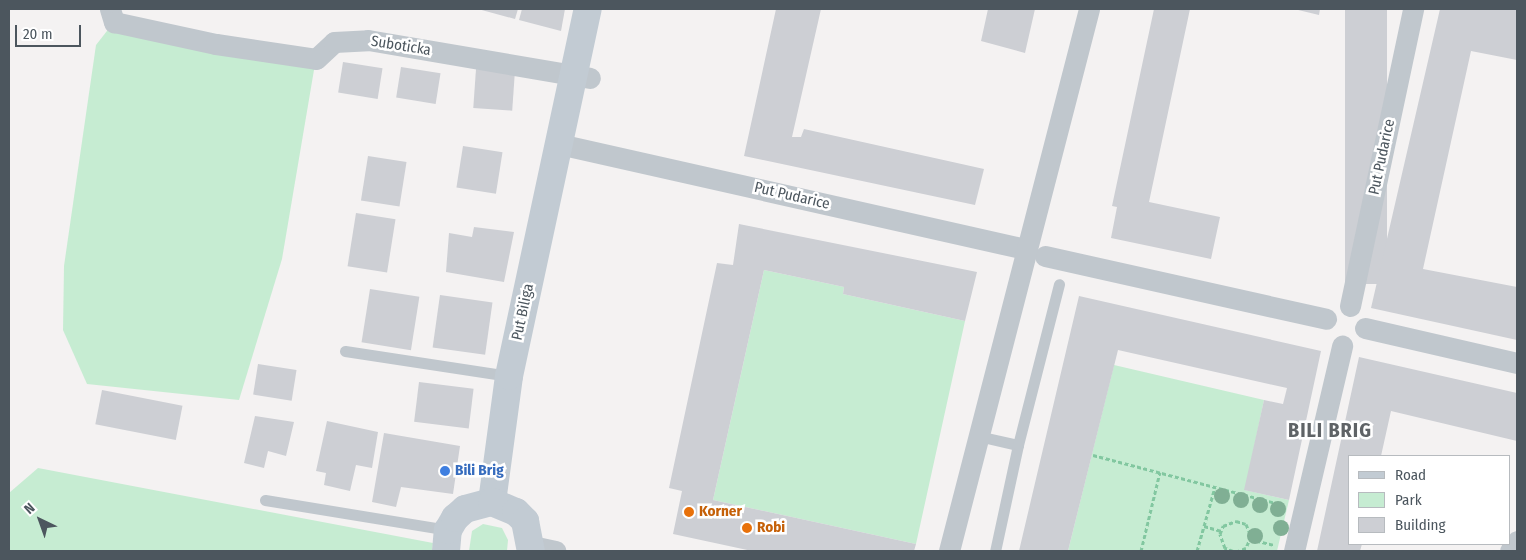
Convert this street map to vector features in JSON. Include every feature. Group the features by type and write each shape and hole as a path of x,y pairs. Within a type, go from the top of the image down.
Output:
{"street":[{"name":"Suboticka","path":"110,9 114,22 216,44 316,59 334,42 368,40 582,77"},
{"name":"Put Biliga","path":"582,77 588,9"},
{"name":"Put Biliga","path":"492,502 509,376 561,134 605,9"},
{"path":"949,551 1024,249 1089,9"},
{"name":"Put Pudarice","path":"1350,306 1413,9"},
{"name":"Put Pudarice","path":"561,134 1024,249"},
{"path":"1045,256 1326,318"},
{"path":"1350,306 1362,314 1365,328 1355,344 1342,346 1326,335 1326,318 1336,308 1350,306"},
{"path":"1365,328 1517,363"},
{"path":"1294,551 1342,346"},
{"path":"447,541 465,509 492,502 505,505 520,516 539,550"},
{"path":"1510,551 1517,542"}],"lane":[{"path":"995,551 1018,445 1059,284"},
{"path":"345,351 509,376"},
{"path":"978,436 1018,445"},
{"path":"265,500 447,541"}],"path":[{"path":"1093,455 1304,510"},
{"path":"1141,551 1160,472"},
{"path":"1197,551 1215,487"},
{"path":"1233,551 1221,542 1221,531 1230,521 1241,522 1249,529 1250,539 1246,548 1238,551"},
{"path":"1204,526 1221,531"},
{"path":"1250,539 1260,542"}],"green space":[{"path":"114,22 315,64 282,259 239,400 87,384 63,330 64,266 96,45"},
{"path":"764,270 844,287 843,294 965,321 916,544 713,500"},
{"path":"1114,365 1264,400 1245,490 1289,500 1277,551 1068,551"},
{"path":"38,468 433,543 432,551 9,551 9,493"},
{"path":"483,524 502,528 508,540 507,551 469,551 472,531"}],"building":[{"path":"478,9 518,9 515,19"},
{"path":"522,9 565,9 561,31 519,20"},
{"path":"776,9 821,9 792,137 801,137 804,129 984,169 975,205 744,156"},
{"path":"988,9 1035,9 1025,53 981,41"},
{"path":"1154,9 1190,9 1149,202 1220,217 1211,259 1111,238 1117,207 1112,206"},
{"path":"1294,9 1320,9 1319,15"},
{"path":"1345,9 1387,9 1387,284 1345,284"},
{"path":"1440,9 1517,9 1517,60 1471,51 1423,269 1517,287 1517,340 1371,308"},
{"path":"343,62 383,68 378,99 338,93"},
{"path":"401,67 441,73 436,104 396,98"},
{"path":"476,69 515,72 512,111 473,108"},
{"path":"463,146 503,152 496,194 456,187"},
{"path":"368,156 407,162 399,207 361,200"},
{"path":"356,213 396,219 387,273 348,266"},
{"path":"739,224 977,272 965,321 843,294 844,287 764,270 713,500 916,544 914,551 752,551 673,534 682,491 669,488 717,263 733,265"},
{"path":"474,227 514,232 504,282 446,272 449,233 472,237"},
{"path":"370,289 419,297 411,350 362,342"},
{"path":"440,295 492,302 485,355 433,347"},
{"path":"1079,296 1321,351 1289,500 1244,490 1264,400 1283,404 1287,388 1118,350 1068,551 1019,551"},
{"path":"1359,357 1517,393 1517,441 1391,411 1381,455 1348,455 1348,545 1362,545 1360,551 1317,551"},
{"path":"258,364 297,370 292,401 253,395"},
{"path":"419,382 474,389 469,428 414,422"},
{"path":"102,390 182,406 176,440 95,424"},
{"path":"255,416 294,422 286,456 268,451 264,468 244,463"},
{"path":"327,421 378,432 372,468 356,465 350,491 324,485 326,473 316,471"},
{"path":"384,433 460,446 453,494 401,487 396,507 372,502"}],"place":[{"name":"Bili Brig","path":"445,471"},
{"name":"Korner","path":"689,512"},
{"name":"Robi","path":"747,528"}],"district":[{"name":"BILI BRIG","path":"1330,430"}]}
